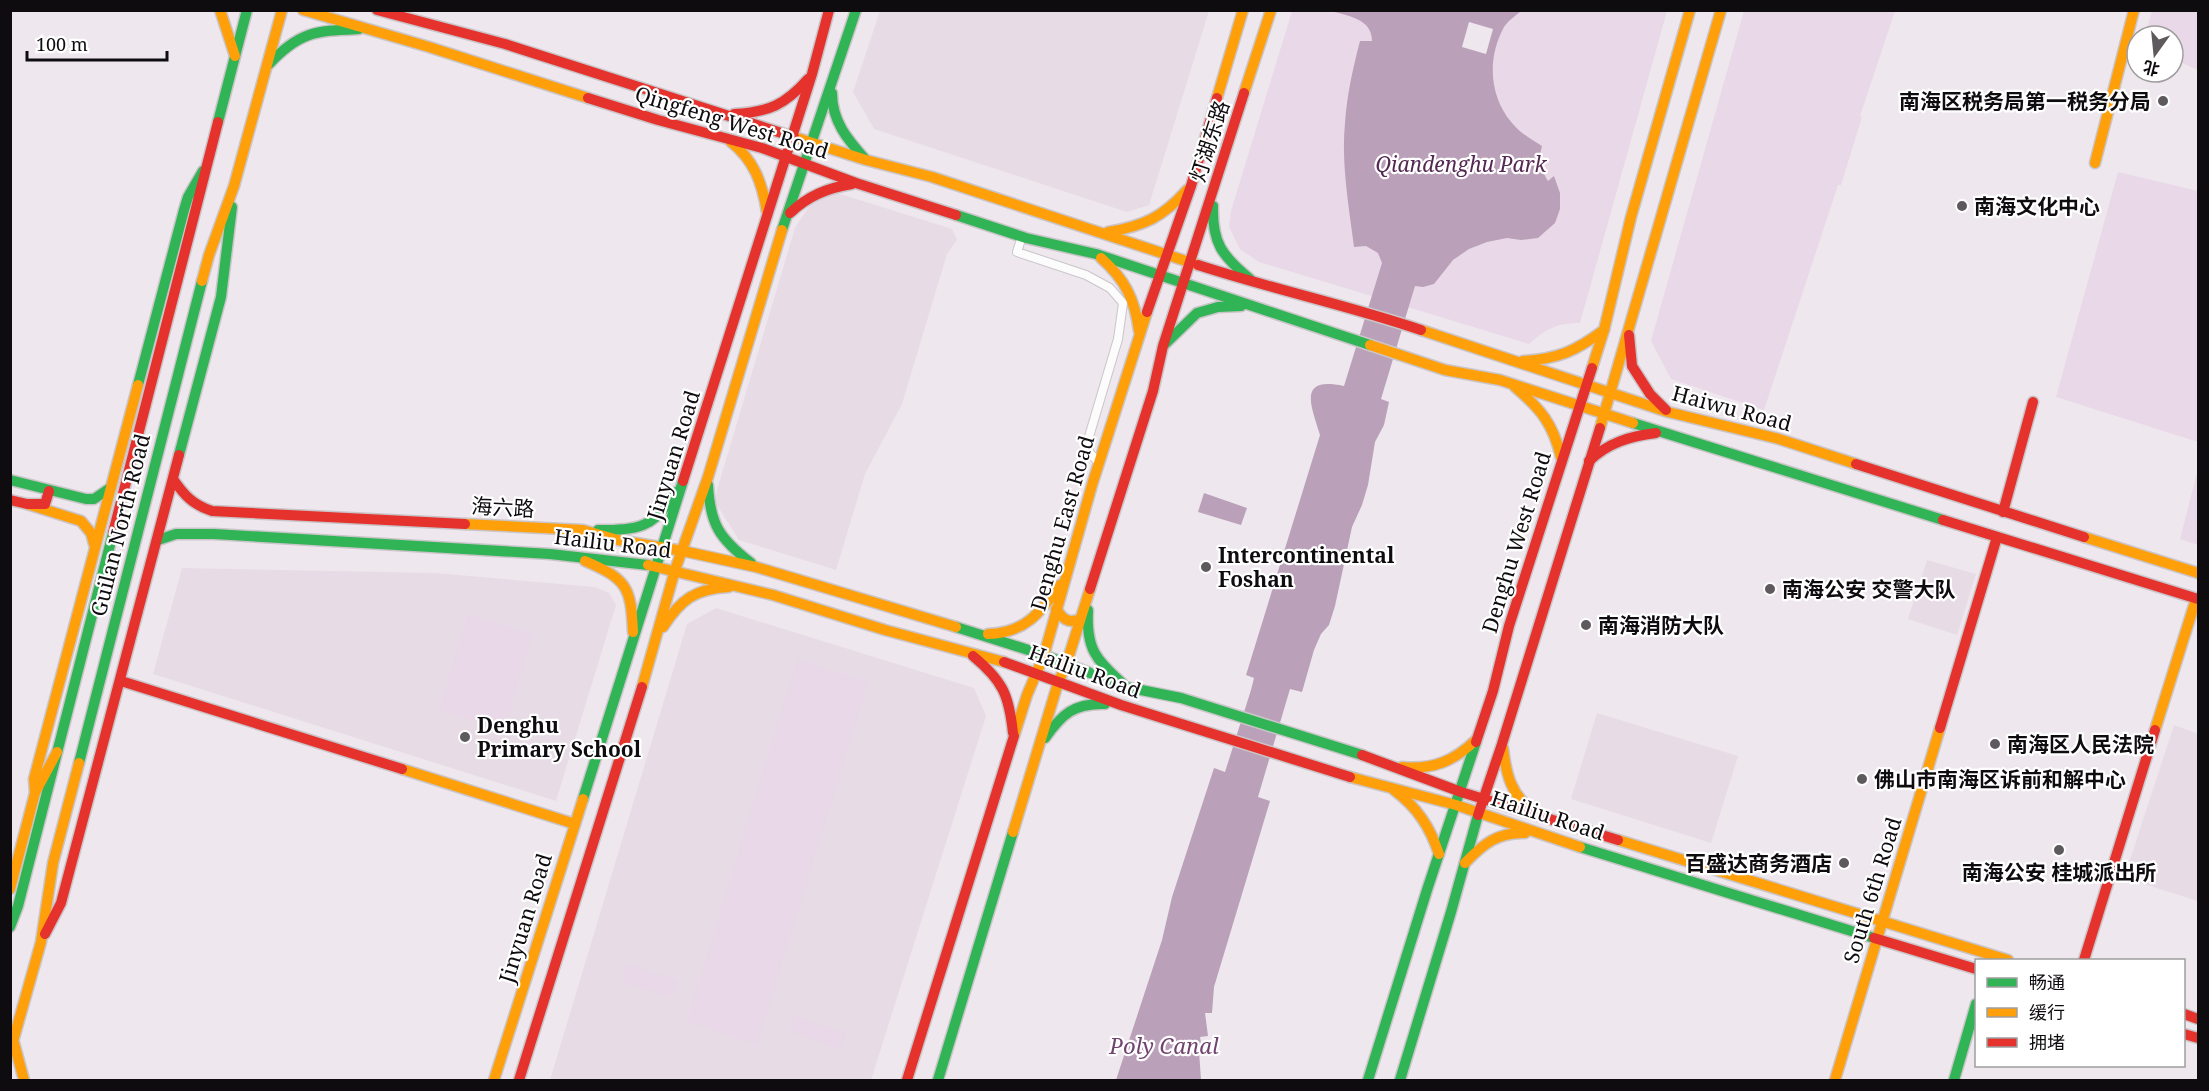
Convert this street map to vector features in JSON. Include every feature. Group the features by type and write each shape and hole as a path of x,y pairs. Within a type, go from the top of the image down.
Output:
{"main road":[{"path":"220,10 236,57"},
{"name":"Guilan North Road","path":"10,927 247,10"},
{"name":"Guilan North Road","path":"10,1052 41,942 53,863 209,255 234,186 282,10"},
{"name":"Qingfeng West Road","path":"303,10 658,120 722,136 1022,237 1096,254 1160,274 1183,284 1445,370 1511,383 2197,599"},
{"name":"Qingfeng West Road","path":"377,10 505,44 866,160 932,177 1254,283"},
{"name":"Jinyuan Road","path":"494,1080 688,471 812,74 829,10"},
{"path":"855,10 833,81 833,114 838,128 866,160"},
{"name":"Denghu East Road","path":"907,1080 1013,738 1035,674 1044,656 1099,463 1191,186 1243,10"},
{"name":"灯湖东路","path":"1183,284 1271,10"},
{"name":"Denghu West Road","path":"1368,1080 1439,854 1479,738 1509,626 1604,330 1631,217 1690,10"},
{"path":"1400,1080 1465,863 1470,837 1502,744 1629,331 1720,10"},
{"path":"2095,163 2134,10"},
{"path":"267,66 282,49 307,33 367,29"},
{"path":"724,114 774,110 798,91 812,74"},
{"name":"Jinyuan Road","path":"519,1080 675,570 708,477 810,142 833,81"},
{"path":"722,136 738,147 761,177 767,215"},
{"path":"35,793 34,779 184,210 188,197 209,161"},
{"path":"786,218 813,193 834,186 856,183"},
{"path":"41,942 61,903 221,297 234,186"},
{"path":"1103,232 1134,228 1153,220 1170,209 1191,186"},
{"path":"1213,193 1212,229 1219,245 1237,268 1254,283"},
{"path":"1096,254 1116,271 1126,284 1136,307 1140,338"},
{"name":"Haiwu Road","path":"1254,283 1365,311 1668,412 1701,422 1779,439 2199,573"},
{"name":"Denghu East Road","path":"938,1080 1058,683 1066,665 1153,391 1163,346 1183,284"},
{"path":"1163,346 1197,313 1218,307 1249,305"},
{"path":"1516,362 1550,360 1569,355 1604,330"},
{"path":"1629,331 1632,366 1650,394 1668,412"},
{"path":"1511,383 1540,407 1549,418 1557,435 1562,458"},
{"path":"2003,512 2033,402"},
{"path":"1587,464 1598,453 1618,441 1638,434 1661,432"},
{"path":"583,530 633,530 649,525 667,509 688,471"},
{"path":"708,477 709,506 716,532 723,542 756,567"},
{"path":"10,480 86,499 94,499 110,488"},
{"name":"海六路","path":"173,480 188,500 198,507 212,511 583,530 618,540 683,550 756,567 1044,656"},
{"path":"27,504 45,504 49,491"},
{"path":"10,500 81,521 91,533 95,547"},
{"name":"Hailiu Road","path":"158,540 176,534 214,534 574,556 631,561 675,570 746,588 1010,664 1121,705 1220,737 1342,775 1456,805 1538,834 1975,968"},
{"name":"South 6th Road","path":"1835,1080 1997,537"},
{"path":"574,556 607,570 619,578 628,589 632,604 633,638"},
{"path":"972,633 1000,635 1032,622 1065,578"},
{"path":"1091,586 1086,632 1088,646 1126,687"},
{"path":"654,643 674,608 686,597 702,590 720,587 746,588"},
{"path":"2084,959 2197,599"},
{"path":"1056,609 1068,622 1080,619"},
{"path":"968,652 996,675 1006,688 1013,738"},
{"name":"Hailiu Road","path":"1044,656 1126,687 1181,698 1392,765 1407,773 1461,792 2005,959"},
{"path":"121,681 575,824"},
{"path":"1040,745 1064,714 1077,706 1093,703 1121,705"},
{"path":"1392,765 1411,769 1443,764 1456,759 1479,738"},
{"path":"1502,744 1506,777 1514,794 1525,806 1544,818"},
{"path":"10,889 15,859 35,793 57,752"},
{"path":"1387,785 1409,801 1421,815 1432,832 1439,854"},
{"path":"1465,863 1489,839 1502,833 1538,834"},
{"path":"1954,1080 1975,1011"},
{"path":"14,1041 24,1080"}],"street":[{"path":"1022,237 1017,252 1086,275 1110,288 1123,303 1118,339 1088,440 1089,452 1099,463"}],"shaded area":[{"path":"880,11 1209,11 1149,205 1127,212 874,129 853,92"},
{"path":"834,192 952,229 957,240 947,254 902,404 865,474 836,570 739,540 714,500 795,228 812,202"},
{"path":"1927,560 1976,574 1957,635 1908,619"},
{"name":"Denghu Primary School","path":"182,568 435,573 595,587 609,593 616,605 556,801 153,674"},
{"path":"716,608 974,688 986,716 871,1080 550,1080 687,624"},
{"path":"1597,713 1738,756 1711,843 1571,799"},
{"path":"2174,725 2198,734 2198,901 2124,878"}],"green space":[{"name":"Qiandenghu Park","path":"1292,11 1667,11 1580,323 1564,324 1552,328 1529,344 1259,262 1240,249 1229,227 1231,211"},
{"path":"1744,11 1895,11 1860,116 1862,117 1841,185 1838,185 1764,410 1671,379 1651,341"},
{"path":"2152,11 2198,12 2198,70 2185,64 2185,24 2148,24"},
{"path":"2118,172 2198,191 2198,442 2056,397"},
{"path":"2198,469 2198,545 2180,539"},
{"path":"468,614 533,634 504,730 439,710"},
{"path":"797,659 868,682 757,1045 687,1021"},
{"path":"628,964 678,980 672,998 622,982"},
{"path":"795,1016 846,1033 841,1049 790,1032"}],"water":[{"name":"Poly Canal","path":"1331,11 1521,11 1504,27 1495,51 1493,76 1495,89 1504,112 1512,123 1522,133 1542,146 1540,160 1542,168 1548,181 1554,176 1560,193 1560,209 1555,223 1538,238 1521,240 1507,238 1469,249 1453,260 1434,284 1423,287 1415,286 1381,399 1389,402 1384,425 1375,442 1368,485 1352,527 1335,606 1329,625 1321,634 1314,650 1302,692 1290,689 1258,797 1270,801 1214,987 1212,1013 1205,1013 1208,1036 1200,1037 1201,1080 1116,1080 1162,940 1172,897 1214,768 1225,772 1251,690 1254,678 1246,675 1320,435 1311,404 1313,389 1319,385 1329,384 1344,386 1382,263 1378,253 1366,246 1354,247 1344,154 1346,112 1353,71 1360,41 1372,41 1371,34 1364,23"},
{"path":"1204,493 1247,508 1241,525 1198,512"}],"pier":[{"path":"1469,22 1493,29 1486,54 1462,47"}],"traffic: fast":[{"path":"218,122 247,10"},
{"path":"782,230 856,10"},
{"path":"269,64 290,45 310,35 359,29"},
{"path":"832,93 838,121 847,137 865,159"},
{"path":"138,385 184,210 188,197 203,171"},
{"path":"1213,206 1214,230 1221,248 1232,263 1250,279"},
{"path":"179,455 221,297 232,207"},
{"path":"956,215 1026,238 1096,254 1370,345"},
{"path":"79,763 202,281"},
{"path":"1165,344 1197,313 1218,307 1241,306"},
{"path":"1633,423 1943,520"},
{"path":"10,480 86,499 94,499 110,488"},
{"path":"583,799 683,481"},
{"path":"708,485 714,521 731,546 751,563"},
{"path":"598,530 624,529 644,524 660,513 676,492"},
{"path":"10,927 18,906 113,533"},
{"path":"158,540 176,534 214,534 550,554 648,565"},
{"path":"1088,610 1089,634 1094,652 1105,667 1122,683"},
{"path":"956,627 1044,655 1126,687 1181,698 1362,755"},
{"path":"1045,738 1063,716 1077,708 1105,704"},
{"path":"1368,1080 1476,742"},
{"path":"1400,1080 1478,815"},
{"path":"938,1080 1013,832"},
{"path":"1580,847 1874,938"},
{"path":"1954,1080 1975,1007"}],"traffic: slow":[{"path":"220,10 235,56"},
{"path":"202,281 234,186 282,10"},
{"path":"303,10 429,47 588,98"},
{"path":"1217,98 1243,10"},
{"path":"1244,93 1271,10"},
{"path":"1592,368 1604,330 1631,217 1690,10"},
{"path":"1600,428 1721,10"},
{"path":"2095,163 2134,10"},
{"path":"794,137 866,160 932,177 1198,265"},
{"path":"730,141 745,156 756,172 767,212"},
{"path":"1108,232 1132,227 1152,219 1170,207 1187,190"},
{"path":"642,687 675,570 708,477 782,230"},
{"path":"1101,258 1123,282 1128,291 1135,309 1139,331"},
{"path":"1014,736 1027,695 1044,655 1092,485 1147,312"},
{"path":"1421,330 1668,412 1779,439 1856,464"},
{"path":"1523,361 1566,353 1604,330"},
{"path":"1370,345 1445,370 1500,380 1633,423"},
{"path":"10,889 35,793 34,779 138,385"},
{"path":"1515,387 1545,418 1554,435 1561,457"},
{"path":"27,504 81,521 91,533 94,544"},
{"path":"465,524 583,530 618,540 756,567 956,627"},
{"path":"2084,537 2198,573"},
{"path":"585,561 610,573 624,586 631,604 633,632"},
{"path":"648,565 773,595 885,630 1004,662"},
{"path":"988,634 1012,630 1030,620 1060,585"},
{"path":"663,627 676,609 690,597 707,590 729,587"},
{"path":"1013,832 1058,683 1090,589"},
{"path":"2155,730 2196,599"},
{"path":"1056,609 1066,620 1080,619"},
{"path":"1835,1080 1940,728"},
{"path":"1402,767 1424,767 1451,759 1476,740"},
{"path":"1503,748 1511,783 1519,798 1533,811"},
{"path":"35,793 57,752"},
{"path":"10,1052 41,942 53,863 79,763"},
{"path":"402,769 575,824"},
{"path":"1350,777 1456,805 1580,847"},
{"path":"1394,790 1422,818 1439,854"},
{"path":"494,1080 583,799"},
{"path":"1465,863 1492,840 1515,833 1525,833"},
{"path":"1618,840 2005,959"},
{"path":"14,1043 24,1080"}],"traffic: jam":[{"path":"377,10 505,44 794,137"},
{"path":"683,481 812,74 829,10"},
{"path":"734,114 776,106 792,95 808,79"},
{"path":"1090,589 1153,391 1163,346 1244,93"},
{"path":"588,98 658,120 762,148 856,183 956,215"},
{"path":"1147,312 1191,186 1217,98"},
{"path":"113,533 218,122"},
{"path":"790,213 818,194 852,184"},
{"path":"1198,265 1421,330"},
{"path":"1629,335 1632,366 1650,394 1666,410"},
{"path":"1476,742 1493,691 1509,626 1592,368"},
{"path":"2003,512 2033,402"},
{"path":"1478,815 1600,428"},
{"path":"1589,461 1604,449 1620,441 1656,433"},
{"path":"45,934 61,903 179,455"},
{"path":"1856,464 2084,537"},
{"path":"173,479 190,499 199,506 212,511 465,524"},
{"path":"10,500 27,504 45,504 49,491"},
{"path":"1943,520 2198,599"},
{"path":"1940,728 1997,537"},
{"path":"973,656 991,673 1003,690 1013,733"},
{"path":"1004,662 1121,705 1350,777"},
{"path":"121,681 402,769"},
{"path":"519,1080 642,687"},
{"path":"2084,959 2155,730"},
{"path":"907,1080 1014,736"},
{"path":"1362,755 1461,792 1618,840"},
{"path":"1874,938 1975,969"},
{"path":"2185,1014 2198,1019"},
{"path":"2185,1034 2198,1038"}],"place":[{"name":"南海区税务局第一税务分局","path":"2163,101"},
{"name":"南海文化中心","path":"1962,206"},
{"name":"Intercontinental Foshan","path":"1206,567"},
{"name":"南海公安 交警大队","path":"1770,589"},
{"name":"南海消防大队","path":"1586,625"},
{"name":"Denghu Primary School","path":"465,737"},
{"name":"南海区人民法院","path":"1995,744"},
{"name":"佛山市南海区诉前和解中心","path":"1862,779"},
{"name":"南海公安 桂城派出所","path":"2059,850"},
{"name":"百盛达商务酒店","path":"1844,863"}]}
